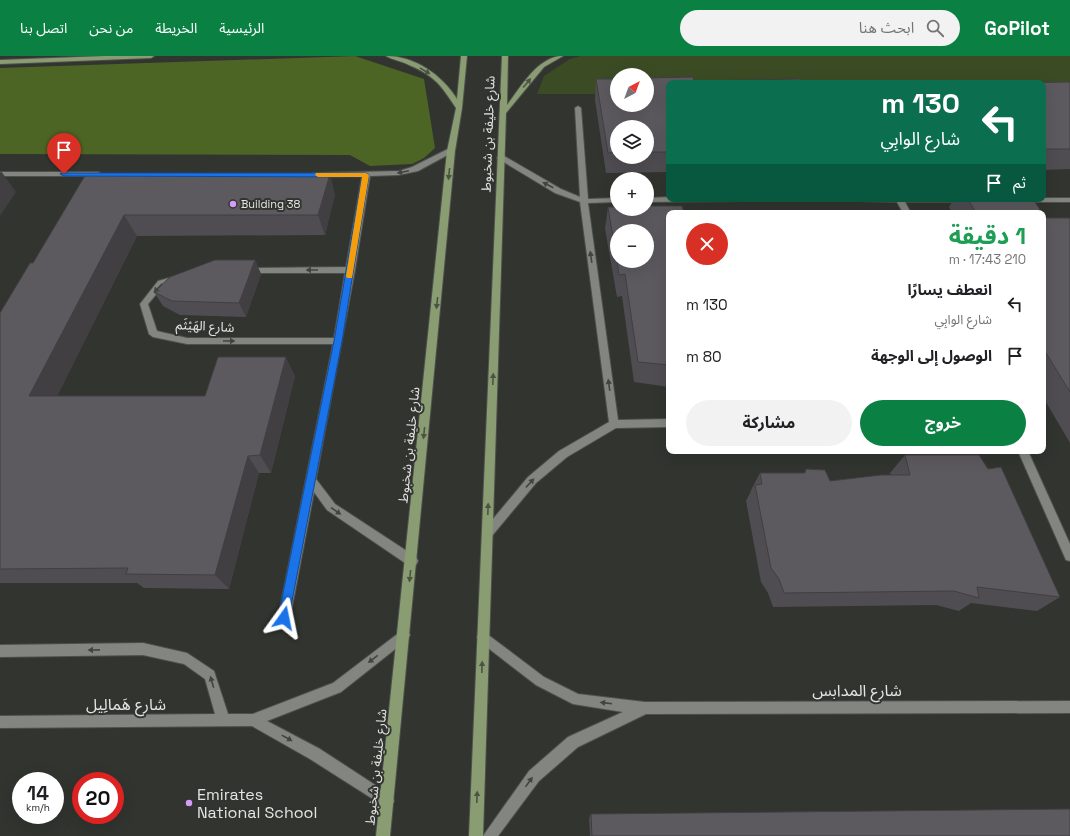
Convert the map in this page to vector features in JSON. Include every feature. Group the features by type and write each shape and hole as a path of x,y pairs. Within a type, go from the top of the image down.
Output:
{"main road":[{"path":"0,62 151,56"},
{"path":"389,56 409,62 428,73 445,86 459,108"},
{"name":"شارع خليفة بن شخبوط","path":"383,836 412,561 451,151 459,108 464,56"},
{"name":"شارع خليفة بن شخبوط","path":"476,836 505,56"},
{"path":"503,113 542,66 560,56"}],"street":[{"path":"578,108 584,200 614,424"},
{"path":"310,175 366,175 399,173 415,170 451,151"},
{"path":"501,158 558,191 584,200 610,200"},
{"path":"0,174 103,174"},
{"path":"284,618 312,481 338,341 366,175"},
{"path":"654,200 666,200"},
{"path":"1046,200 1070,200"},
{"path":"235,270 351,270"},
{"name":"شارع الهَيْثَم","path":"183,277 161,283 144,304 153,334 187,341 338,341"},
{"path":"487,534 537,476 563,454 614,424 666,423"},
{"path":"1024,454 1070,556"},
{"path":"312,481 331,507 412,561"},
{"name":"شارع هَمالِيل","path":"0,722 253,720 337,688 404,635"},
{"name":"شارع المدابس","path":"483,637 540,681 577,700 645,708 1070,707"},
{"path":"0,651 143,649 187,659 210,675 223,720"},
{"name":"شارع المدابس","path":"490,836 534,776 573,742 645,708"},
{"name":"شارع هَمالِيل","path":"253,720 316,754 387,801"}],"green space":[{"path":"355,56 424,79 435,148 424,158 412,164 370,166 350,155 0,154 0,68"},
{"path":"581,56 1070,56 1070,91 1046,84 1046,80 666,80 666,84 654,90 654,68 610,68 610,94 537,94 544,76 570,59"}],"building":[{"path":"693,77 694,80 666,80 666,152 654,152 654,120 610,120 610,153 608,153 596,79 610,79 610,112 654,112 654,78"},
{"path":"801,79 802,80 748,80"},
{"path":"1046,82 1070,82 1070,149 1046,149"},
{"path":"86,174 330,174 318,215 124,215 29,396 205,396 218,357 286,357 260,455 248,456 215,575 126,574 128,568 0,569 0,313 30,263 33,263"},
{"path":"970,202 1035,202 1040,210 974,210"},
{"path":"654,206 682,206 683,210 666,210 666,365 638,362 625,274 619,275 618,268 654,268 654,224 611,224 608,207 610,207 610,216 654,216"},
{"path":"1046,218 1070,218 1070,392 1046,353"},
{"path":"215,260 255,260 239,303 172,301 154,292 170,277"},
{"path":"905,455 979,455 988,469 1001,467 1060,597 977,587 979,598 954,591 784,593 779,579 771,568 755,485 762,484 760,473 805,473 806,469 825,470 830,481 881,475 910,475"},
{"path":"1070,809 1070,836 592,836 591,814"}],"slow traffic":[{"path":"318,175 366,175 350,276"}],"place":[{"name":"Building 38","path":"233,204"},
{"name":"Emirates National School","path":"189,803"}],"route":[{"path":"64,174 366,175 338,341 312,481 284,618"}]}
